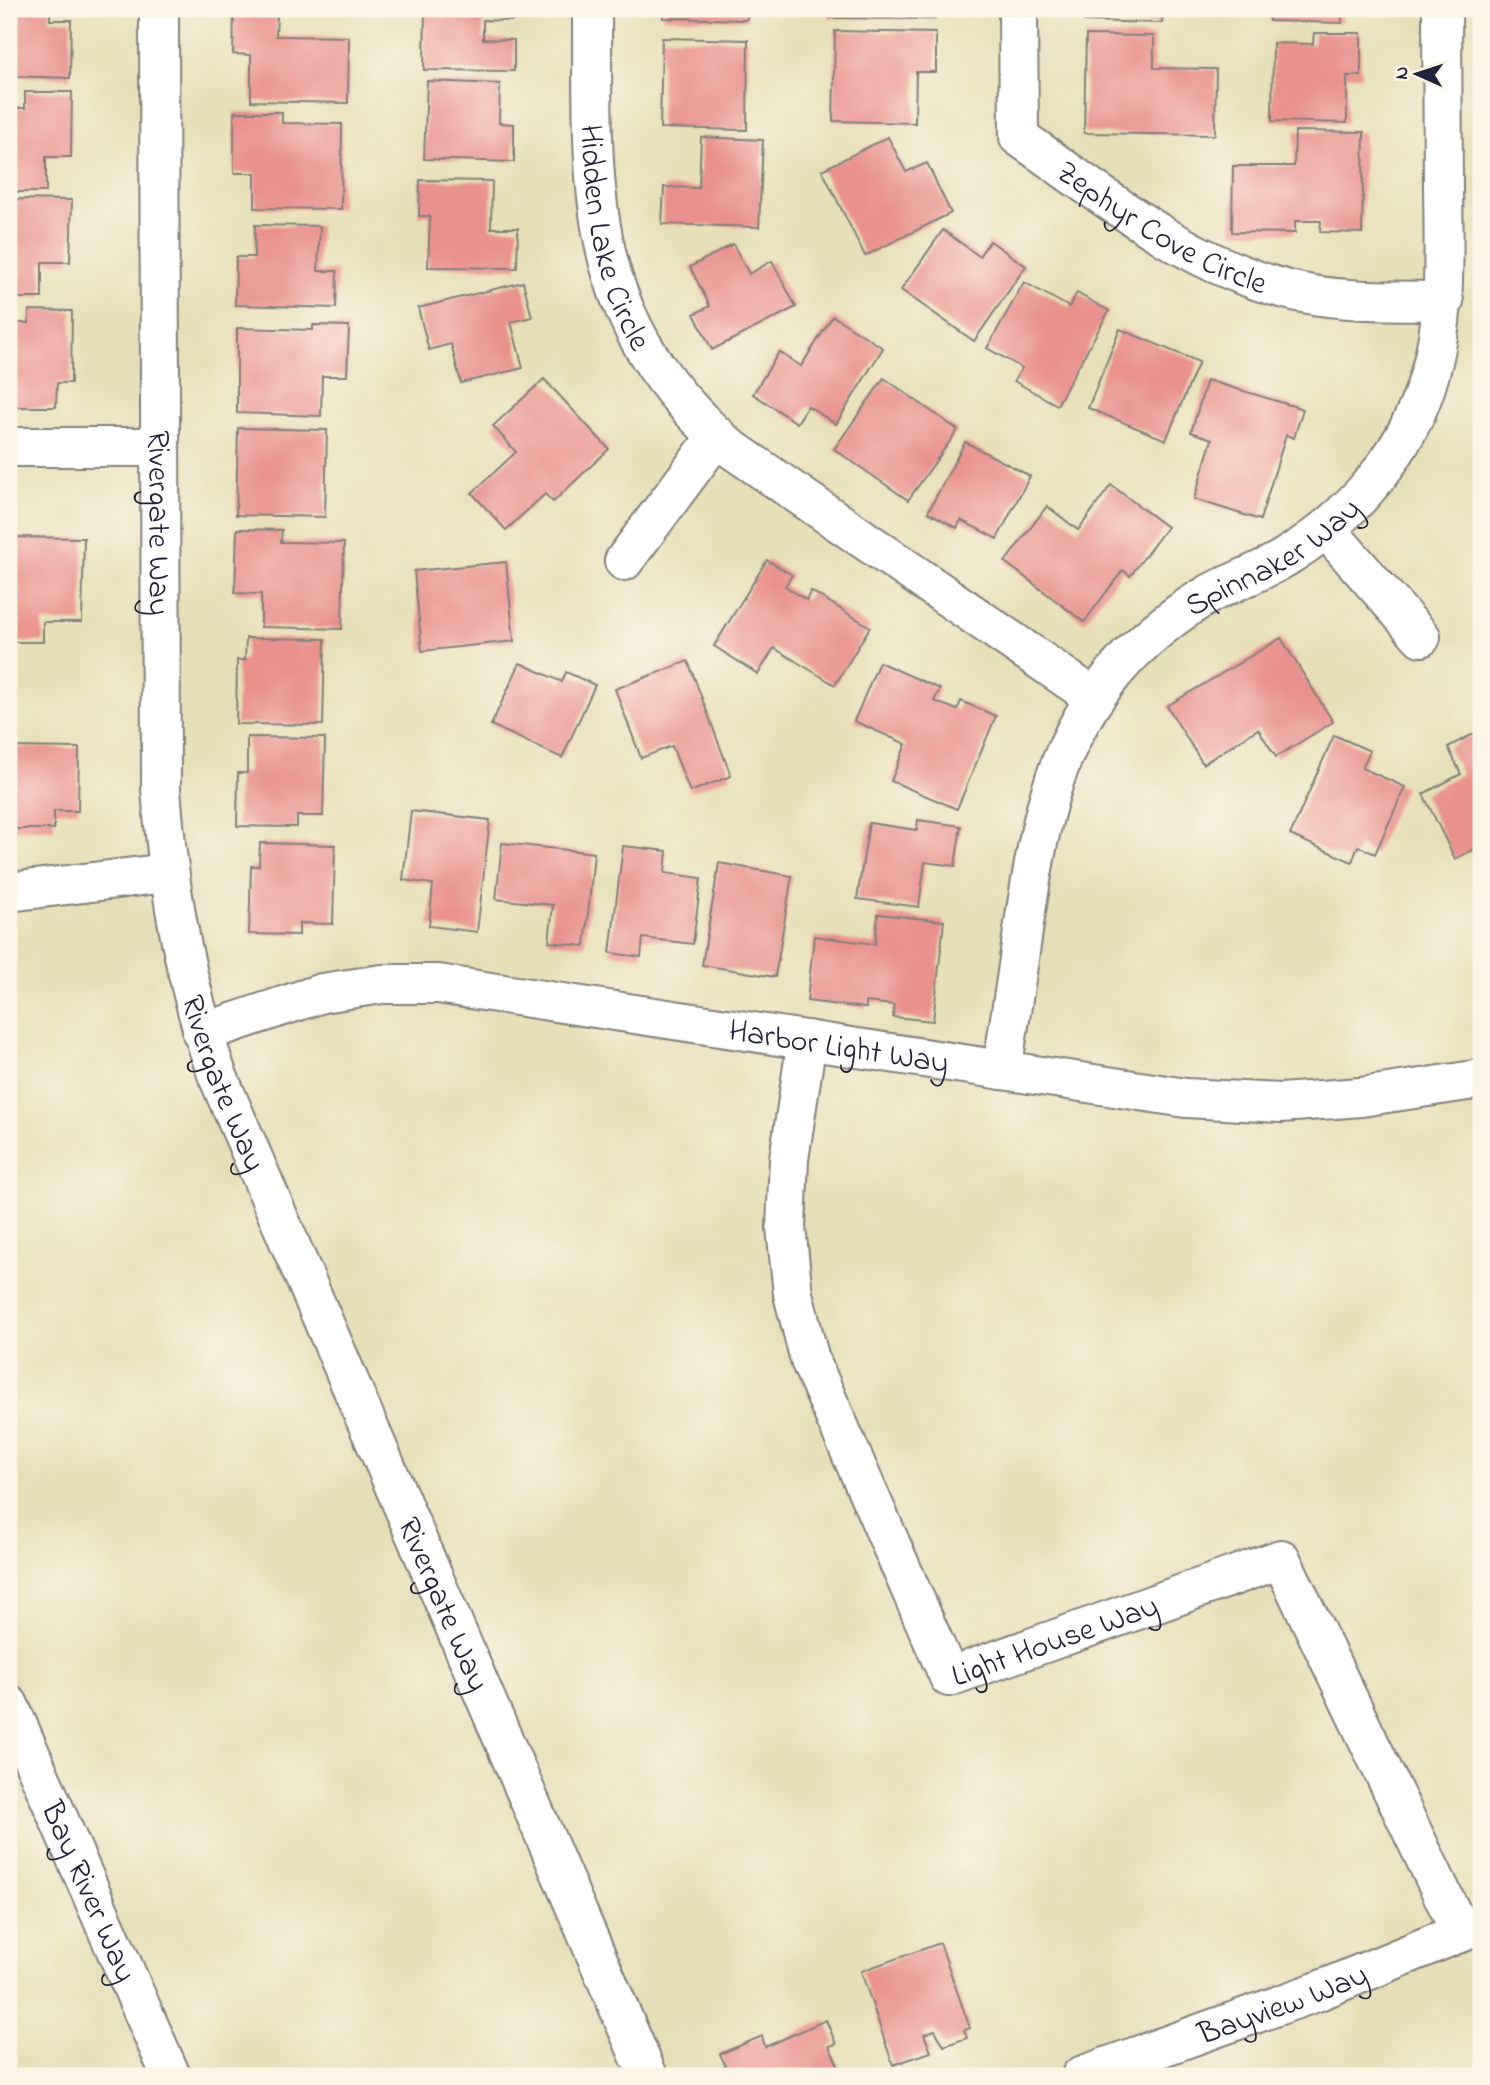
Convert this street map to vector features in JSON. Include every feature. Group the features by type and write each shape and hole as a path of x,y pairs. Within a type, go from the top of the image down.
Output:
{"street":[{"name":"Rivergate Way","path":"159,9 161,789 167,873 180,948 202,1033 222,1087 648,2076"},
{"name":"Hidden Lake Circle","path":"592,9 596,209 608,265 628,318 656,368 688,407 717,436 1095,698"},
{"name":"Zephyr Cove Circle","path":"1018,9 1019,137 1177,247 1230,271 1287,290 1345,300 1444,301"},
{"name":"Spinnaker Way","path":"1002,1070 1040,822 1054,776 1080,721 1128,658 1169,621 1210,594 1283,559 1326,529 1357,500 1391,458 1418,410 1436,357 1444,301 1442,9"},
{"path":"624,561 717,436"},
{"path":"9,447 160,447"},
{"path":"1326,529 1421,637"},
{"path":"9,892 167,873"},
{"name":"Harbor Light Way","path":"202,1033 322,993 382,984 438,984 1186,1098 1281,1103 1362,1097 1481,1079"},
{"name":"Light House Way","path":"807,1040 789,1159 786,1227 793,1294 810,1360 948,1677 1282,1559 1471,1928"},
{"name":"Bay River Way","path":"9,1705 171,2076"},
{"name":"Bayview Way","path":"1081,2076 1316,1992 1471,1928"}],"building":[{"path":"9,9 50,9 50,20 71,20 70,78 9,76"},
{"path":"425,9 513,9 513,21 483,20 483,39 514,40 514,71 424,70"},
{"path":"663,9 747,9 747,20 663,18"},
{"path":"829,9 936,9 935,19 829,18"},
{"path":"1085,9 1162,9 1162,23 1084,21"},
{"path":"1269,9 1342,9 1342,23 1269,21"},
{"path":"234,12 277,13 276,36 349,37 348,103 251,101 251,55 233,54"},
{"path":"835,31 936,33 936,72 916,72 915,123 833,121"},
{"path":"1314,33 1361,33 1361,76 1347,76 1347,123 1272,121 1273,43 1313,44"},
{"path":"1086,35 1154,36 1154,68 1216,69 1215,135 1084,133"},
{"path":"662,38 748,40 747,130 660,128"},
{"path":"427,81 500,84 499,123 514,124 514,162 424,159"},
{"path":"25,92 72,92 71,157 46,157 46,192 9,192 9,108 25,108"},
{"path":"234,112 282,112 282,123 342,124 341,209 255,208 255,173 234,173"},
{"path":"1295,131 1364,132 1362,233 1320,232 1321,221 1295,221 1295,233 1232,232 1233,166 1294,166"},
{"path":"701,137 763,140 759,227 662,224 664,187 699,188"},
{"path":"888,137 906,172 927,163 951,213 865,256 822,170"},
{"path":"420,180 492,181 491,228 518,228 517,268 428,267 430,216 419,216"},
{"path":"9,199 72,200 70,262 42,262 42,298 9,298"},
{"path":"255,225 320,226 318,271 337,271 336,308 235,305 236,257 254,257"},
{"path":"943,230 979,256 990,241 1026,266 974,341 901,290"},
{"path":"733,244 749,274 772,261 796,307 712,350 694,314 710,306 690,267"},
{"path":"523,282 532,317 511,322 523,368 461,383 451,344 429,350 418,308"},
{"path":"1024,282 1069,307 1077,293 1109,311 1057,405 1014,381 1022,368 987,348"},
{"path":"29,310 72,311 71,383 57,383 56,407 9,407 9,323 29,323"},
{"path":"833,316 883,348 836,424 808,406 797,423 753,394 779,352 801,366"},
{"path":"313,325 349,326 347,376 322,376 321,416 237,413 237,328 313,330"},
{"path":"1120,329 1199,362 1166,440 1088,408"},
{"path":"884,378 958,430 908,500 834,449"},
{"path":"544,379 609,449 553,502 545,494 506,530 472,493 516,452 493,426"},
{"path":"1207,380 1303,409 1294,438 1286,435 1260,520 1194,499 1212,439 1191,432"},
{"path":"238,428 327,430 325,517 236,515"},
{"path":"965,442 1030,476 997,539 961,520 957,528 928,512"},
{"path":"1111,485 1167,527 1130,576 1123,570 1084,622 1005,562 1047,506 1078,530"},
{"path":"237,529 282,530 281,542 344,543 342,629 261,627 261,594 235,593"},
{"path":"9,537 84,538 82,622 43,622 43,642 9,642"},
{"path":"767,560 792,575 785,586 806,600 811,591 870,627 835,685 774,648 758,674 714,646"},
{"path":"506,562 514,641 422,651 414,571"},
{"path":"246,638 325,639 323,725 236,724 237,660 245,660"},
{"path":"1281,638 1333,722 1276,757 1258,729 1203,764 1167,706"},
{"path":"688,661 731,776 690,792 672,746 641,758 615,689"},
{"path":"879,662 940,689 934,701 957,710 961,701 996,716 957,809 891,781 906,744 854,721"},
{"path":"520,663 562,682 566,672 595,685 562,758 491,725"},
{"path":"1481,730 1481,846 1455,859 1423,794 1461,774 1448,747"},
{"path":"1334,735 1370,751 1362,768 1405,787 1375,854 1358,846 1352,862 1290,835"},
{"path":"247,737 325,738 323,816 297,816 297,827 237,826 238,773 247,773"},
{"path":"9,747 79,748 78,811 54,811 54,829 9,829"},
{"path":"411,811 490,820 477,932 429,926 433,884 403,880"},
{"path":"918,820 961,826 955,866 925,862 919,907 857,899 869,823 917,830"},
{"path":"260,843 335,845 333,924 299,923 299,935 249,934 251,866 259,866"},
{"path":"502,843 594,853 585,946 549,942 553,905 496,899"},
{"path":"623,846 667,851 665,873 701,878 693,944 643,938 641,957 610,953"},
{"path":"719,863 792,876 775,977 702,965"},
{"path":"878,914 944,921 933,1021 893,1017 894,1005 866,1002 866,1008 807,1001 814,936 875,944"},
{"path":"940,1943 970,2028 964,2030 967,2038 944,2046 935,2030 924,2034 931,2052 893,2065 861,1971"},
{"path":"826,2020 836,2044 829,2046 843,2076 730,2076 720,2054 762,2036 765,2047"}]}
